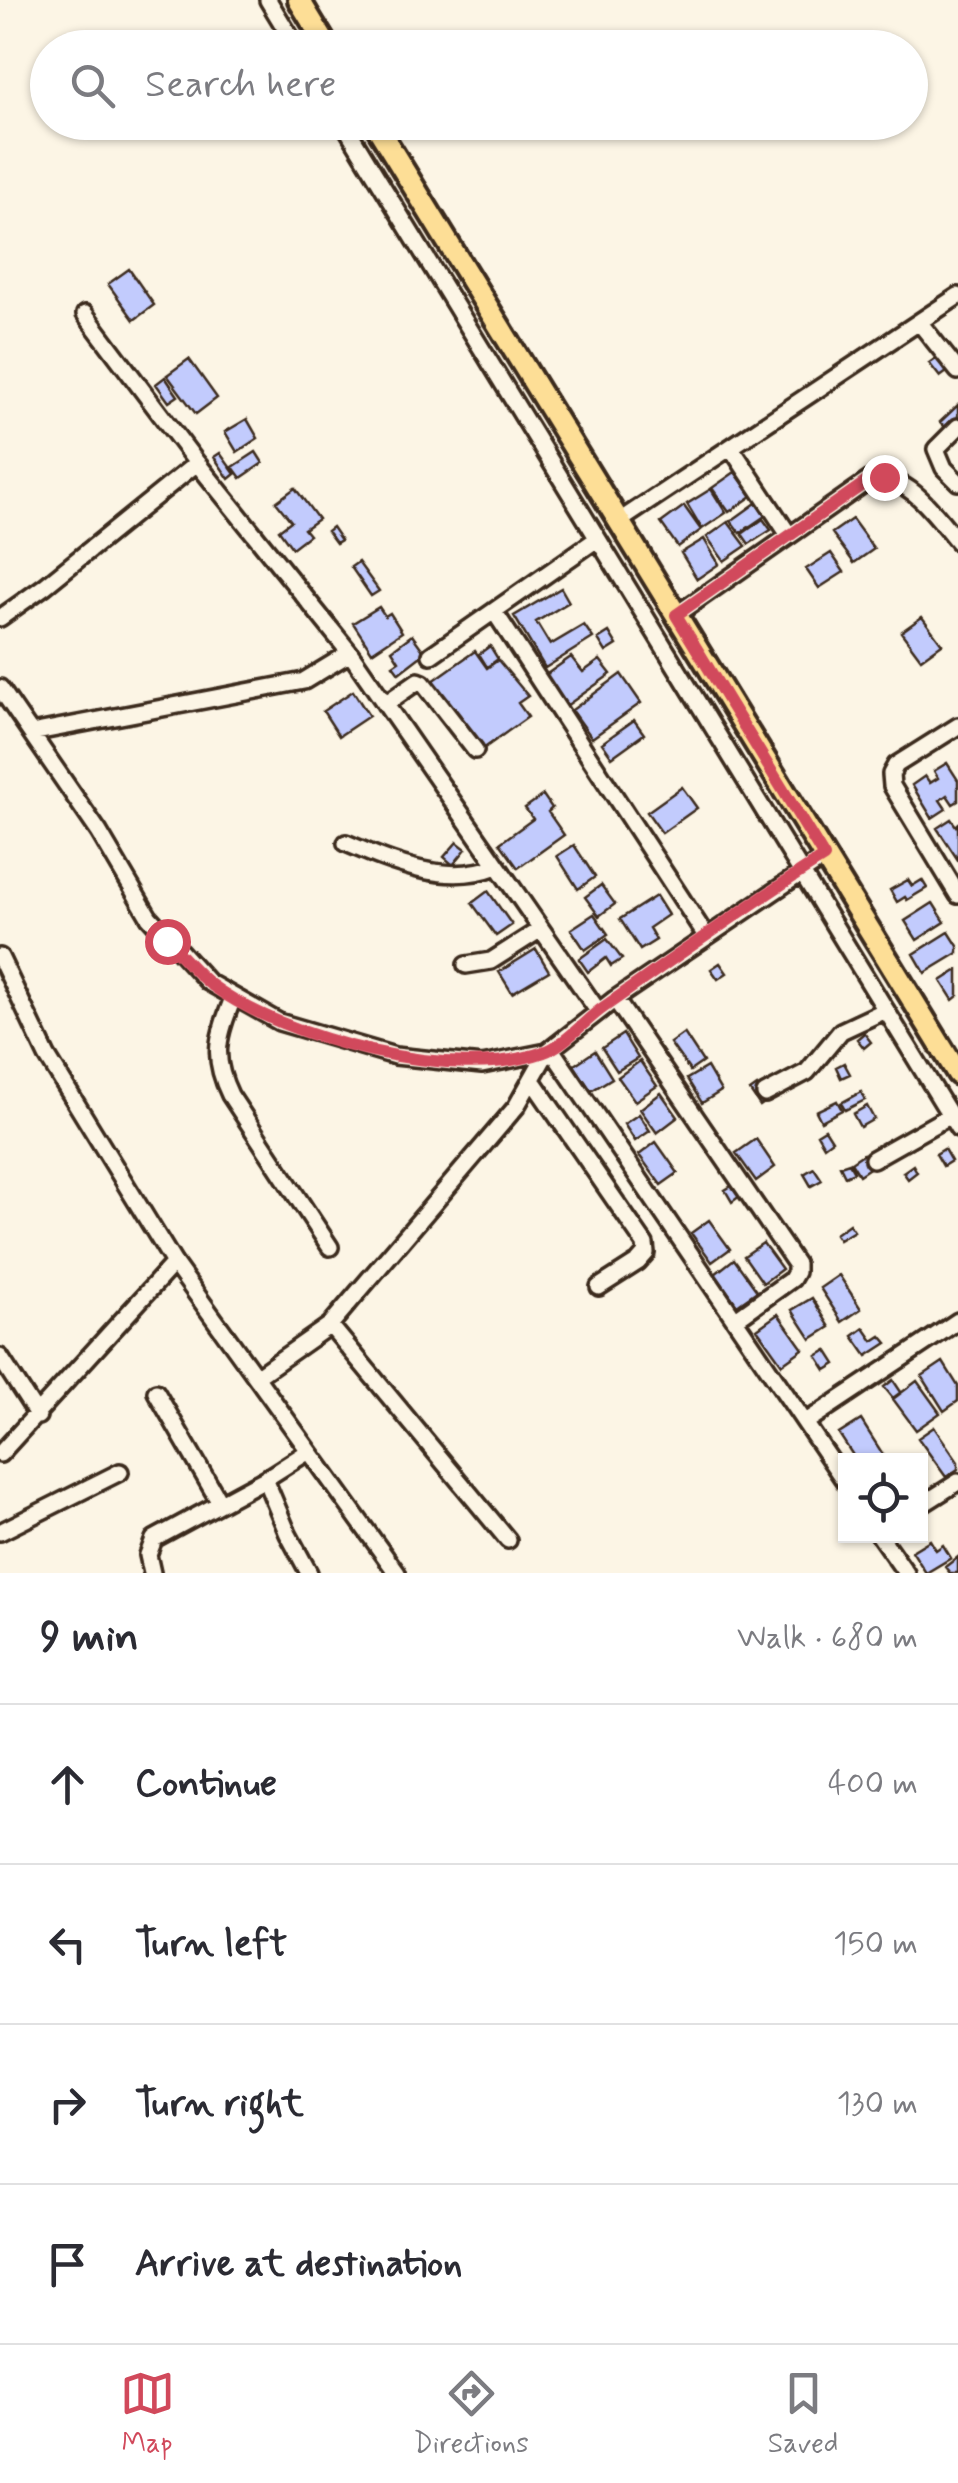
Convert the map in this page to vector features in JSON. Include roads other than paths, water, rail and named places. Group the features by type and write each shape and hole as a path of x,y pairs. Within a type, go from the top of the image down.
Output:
{"main road":[{"path":"299,0 317,30"},
{"path":"385,140 958,1074"}],"street":[{"path":"268,0 286,30"},
{"path":"353,140 954,1122 874,1159"},
{"path":"618,522 958,296"},
{"path":"85,314 197,463 350,654 598,1011"},
{"path":"919,322 958,371"},
{"path":"958,427 936,450 944,468 958,482"},
{"path":"732,448 789,535"},
{"path":"0,618 197,463"},
{"path":"676,615 872,478 896,479 925,504 958,542"},
{"path":"431,655 597,538"},
{"path":"494,611 706,936"},
{"path":"31,733 304,681 350,654"},
{"path":"385,704 418,682 423,683 474,750"},
{"path":"1,690 99,832 149,917 208,982 232,998 279,1022 395,1056 482,1065 549,1050"},
{"path":"956,888 892,786 891,774 896,765 958,726"},
{"path":"346,843 398,866 446,874 479,873 498,866"},
{"path":"256,1377 330,1325 516,1107 549,1050 615,999 824,857"},
{"path":"466,965 491,961 541,929"},
{"path":"0,958 47,1056 174,1263 397,1573"},
{"path":"232,998 220,1032 220,1073 230,1095 330,1247"},
{"path":"615,999 796,1264 792,1278 736,1320"},
{"path":"765,1094 806,1072 840,1031 886,1010"},
{"path":"549,1050 838,1471"},
{"path":"532,1080 645,1244 646,1253 638,1262 599,1286"},
{"path":"0,1454 174,1263"},
{"path":"806,1422 958,1321"},
{"path":"330,1325 508,1540"},
{"path":"0,1357 38,1416"},
{"path":"156,1392 220,1503"},
{"path":"152,1573 148,1555 154,1539 265,1479 309,1450"},
{"path":"0,1532 120,1472"},
{"path":"265,1479 288,1534 310,1573"},
{"path":"928,1501 958,1482"},
{"path":"885,1543 906,1573"}]}
